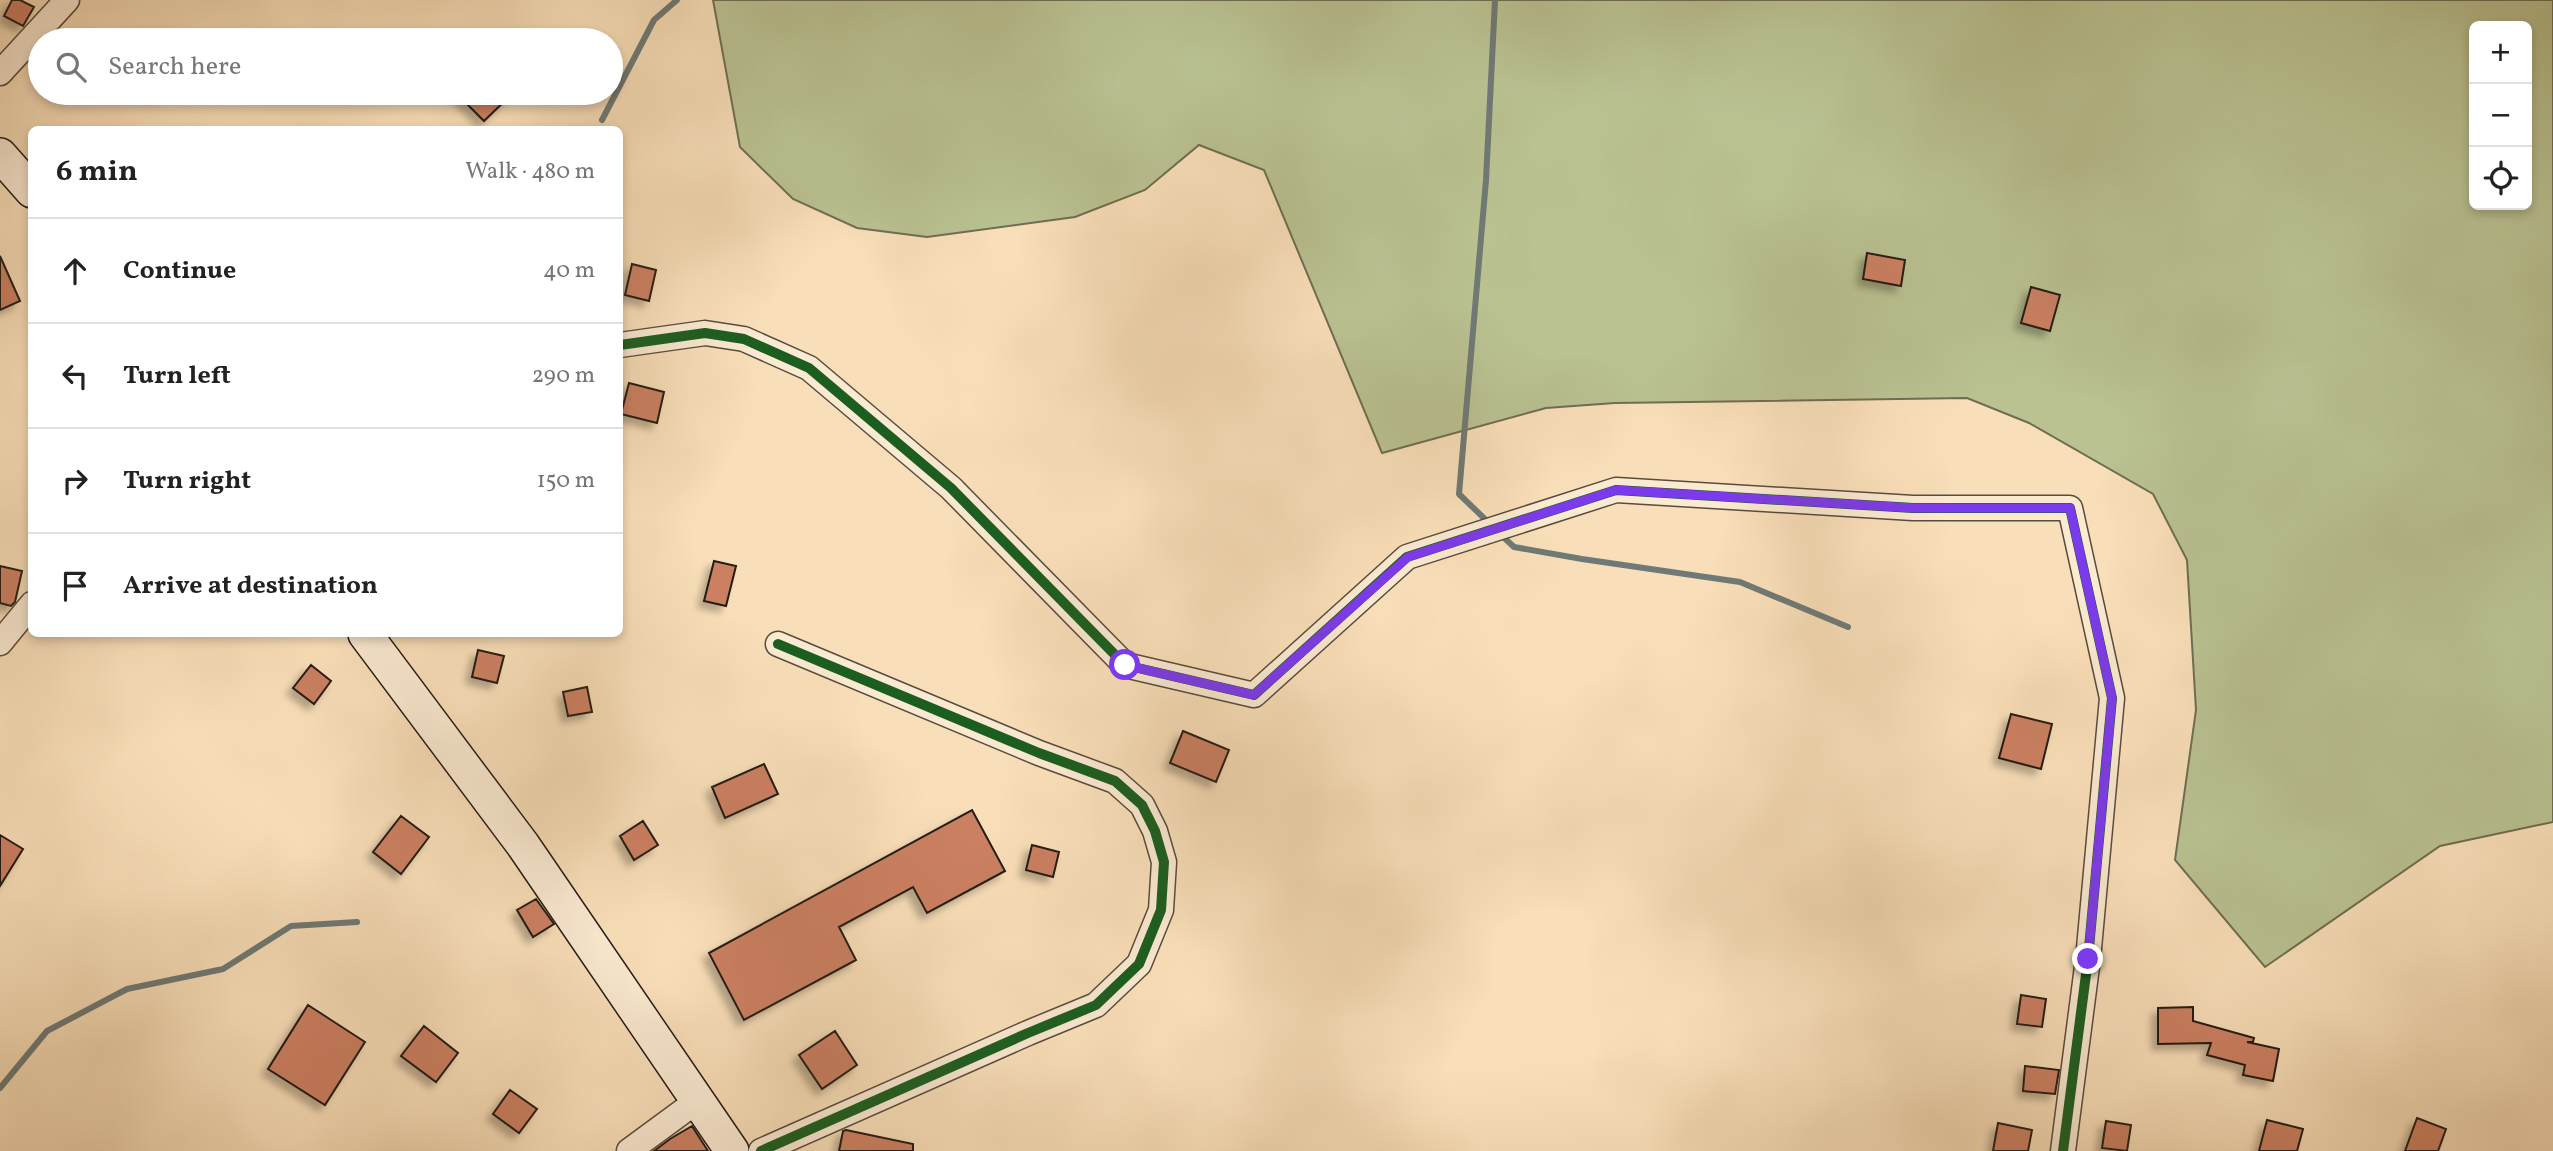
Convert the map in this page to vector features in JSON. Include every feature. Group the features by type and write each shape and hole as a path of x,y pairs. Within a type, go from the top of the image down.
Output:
{"main road":[{"path":"0,155 28,186"},
{"path":"367,637 523,845 732,1151"}],"street":[{"path":"41,28 67,0"},
{"path":"0,73 28,42"},
{"path":"623,345 705,333 744,339 809,368 951,488 1125,665 1254,695 1408,557 1616,490 1913,508 2070,508 2112,698 2088,959 2063,1151"},
{"path":"0,643 28,609"},
{"path":"761,1151 1096,1005 1139,964 1161,910 1164,862 1155,831 1142,804 1115,781 1038,753 778,644"},
{"path":"629,1151 697,1101"}],"green space":[{"path":"713,0 2553,0 2553,822 2440,846 2265,967 2175,860 2196,710 2187,560 2153,494 2029,423 1967,398 1615,403 1546,408 1382,453 1264,170 1199,145 1145,190 1075,217 927,237 857,228 793,199 740,147"}],"building":[{"path":"12,0 20,0 34,7 23,26 4,16"},
{"path":"468,105 501,105 484,121"},
{"path":"1867,253 1905,260 1901,286 1863,279"},
{"path":"0,256 20,301 0,310"},
{"path":"632,264 656,270 649,301 625,295"},
{"path":"2031,287 2060,295 2050,331 2021,323"},
{"path":"629,383 664,392 657,423 623,414"},
{"path":"714,561 736,566 726,606 704,601"},
{"path":"0,566 22,571 15,602 11,606 0,603"},
{"path":"478,650 504,656 497,683 472,677"},
{"path":"311,665 331,681 314,704 293,688"},
{"path":"587,687 592,712 568,716 563,692"},
{"path":"2011,714 2052,724 2041,769 1999,758"},
{"path":"1183,731 1229,750 1216,782 1170,763"},
{"path":"764,764 778,794 725,818 712,787"},
{"path":"972,810 1005,871 927,913 913,887 839,927 856,960 744,1020 709,953"},
{"path":"401,816 429,837 401,874 373,852"},
{"path":"643,821 658,845 634,860 620,836"},
{"path":"0,835 23,849 0,886"},
{"path":"1032,845 1059,852 1053,877 1026,870"},
{"path":"536,899 554,924 533,937 517,910"},
{"path":"2021,995 2046,999 2042,1027 2017,1024"},
{"path":"308,1005 365,1042 325,1105 268,1069"},
{"path":"2193,1007 2193,1021 2254,1038 2253,1042 2247,1042 2279,1049 2273,1081 2243,1075 2245,1065 2207,1055 2211,1043 2158,1044 2158,1008"},
{"path":"424,1026 458,1053 436,1082 401,1056"},
{"path":"835,1031 857,1065 822,1089 799,1055"},
{"path":"2025,1066 2059,1070 2055,1094 2023,1091"},
{"path":"510,1090 537,1109 519,1133 493,1114"},
{"path":"2417,1118 2446,1129 2438,1151 2405,1151"},
{"path":"2267,1120 2303,1129 2297,1151 2259,1151"},
{"path":"2106,1121 2131,1125 2127,1151 2102,1148"},
{"path":"1998,1123 2032,1130 2028,1151 1993,1151"},
{"path":"692,1126 708,1151 654,1151 670,1139"},
{"path":"843,1131 913,1144 913,1151 839,1151"}],"waterway":[{"path":"623,80 654,20 677,0"},
{"path":"1489,523 1459,494 1486,180 1495,0"},
{"path":"602,120 610,105"},
{"path":"1499,533 1514,547 1740,582 1848,627"},
{"path":"0,1088 47,1031 127,989 223,969 291,926 357,922"}],"cycle path":[{"path":"623,345 705,333 744,339 809,368 951,488 1125,665 1254,695 1407,557 1616,490 1913,508 2070,508 2112,698 2088,959 2063,1151"},
{"path":"761,1151 1096,1005 1139,964 1161,910 1164,862 1155,831 1142,805 1115,781 1039,753 778,644"}],"route":[{"path":"1125,665 1254,695 1408,557 1616,490 1913,508 2070,508 2112,698 2088,959"}]}
